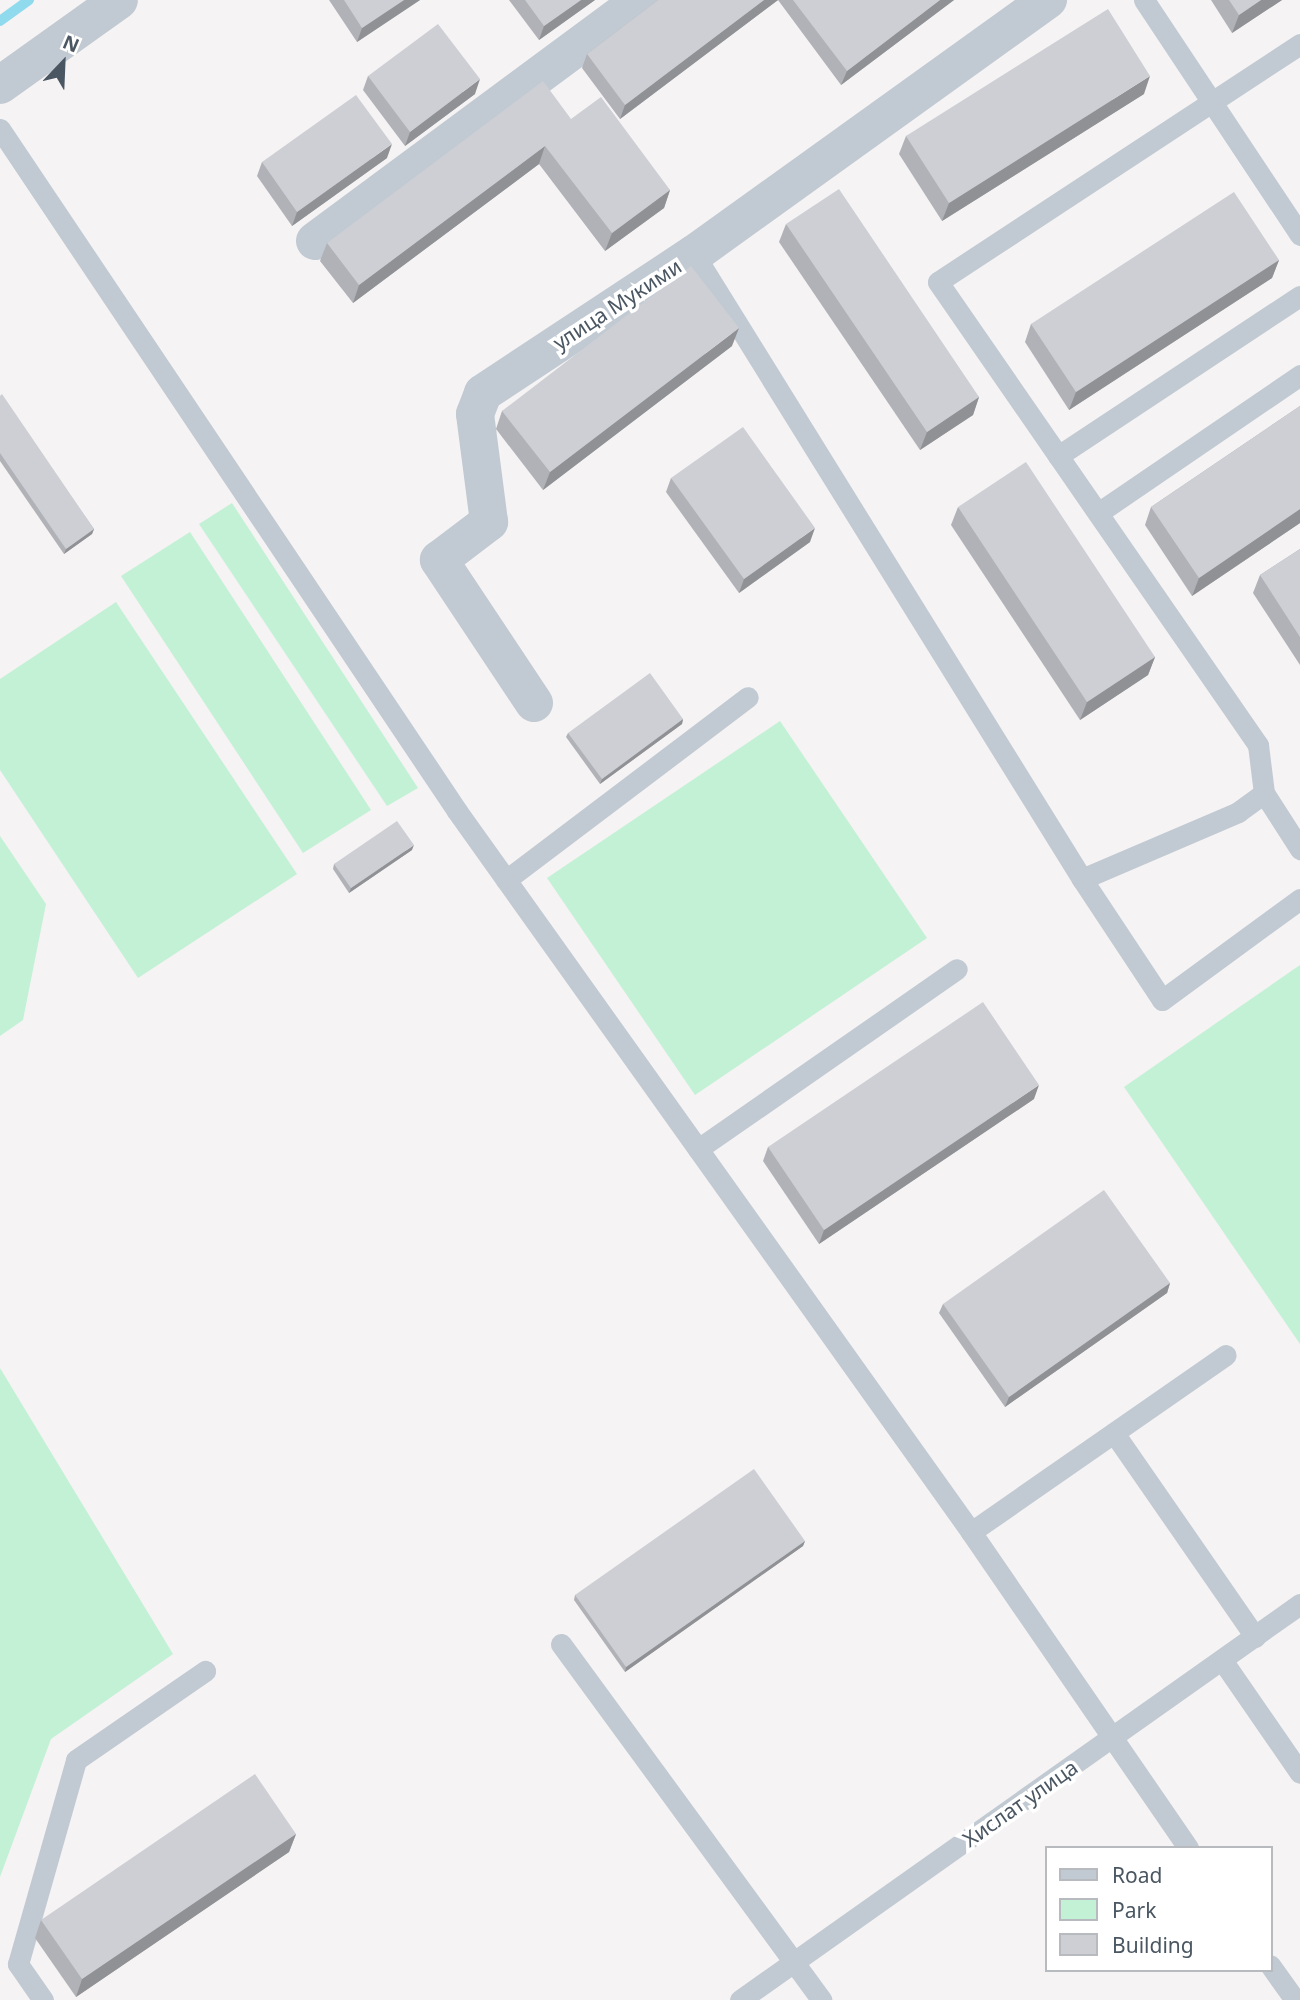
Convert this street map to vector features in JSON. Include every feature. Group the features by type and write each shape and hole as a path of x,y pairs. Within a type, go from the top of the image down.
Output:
{"street":[{"path":"0,85 119,0"},
{"path":"315,241 641,0"},
{"name":"улица Мукими","path":"534,704 439,560 489,522 475,414 483,393 694,254 1048,0"}],"lane":[{"path":"1144,0 1300,235"},
{"path":"1300,44 1213,104 938,282 1258,745 1264,793 1300,849"},
{"path":"0,129 506,880 971,1532 1187,1846"},
{"path":"694,254 1082,879 1162,1000 1300,899"},
{"path":"1058,456 1300,296"},
{"path":"1098,513 1300,375"},
{"path":"506,880 748,697"},
{"path":"1082,879 1238,812 1264,793"},
{"path":"698,1149 957,969"},
{"path":"971,1532 1226,1355"},
{"path":"1114,1433 1255,1637"},
{"name":"Хислат улица","path":"740,2000 1300,1605"},
{"path":"561,1644 822,2000"},
{"path":"1222,1660 1300,1773"},
{"path":"43,2000 18,1964 76,1760 205,1671"},
{"path":"1272,1968 1295,2000"}],"green space":[{"path":"232,503 418,788 387,806 199,524"},
{"path":"190,532 371,810 303,853 121,576"},
{"path":"116,602 297,874 138,978 0,770 0,679"},
{"path":"780,721 927,938 695,1095 547,878"},
{"path":"0,836 46,904 23,1020 0,1036"},
{"path":"1300,965 1300,1344 1124,1087"},
{"path":"0,1368 173,1654 51,1739 0,1877"}],"building":[{"path":"344,0 404,0 362,28"},
{"path":"525,0 581,0 544,26"},
{"path":"658,0 764,0 625,105 587,54"},
{"path":"793,0 940,0 847,71"},
{"path":"1229,0 1261,0 1239,15"},
{"path":"1108,9 1150,76 949,203 906,136"},
{"path":"438,24 480,79 410,132 368,76"},
{"path":"543,81 571,119 601,97 670,190 612,233 545,146 359,285 327,243"},
{"path":"356,95 392,144 297,212 262,162"},
{"path":"839,189 979,397 927,432 786,224"},
{"path":"1234,192 1279,260 1076,392 1031,324"},
{"path":"691,266 739,328 550,472 502,411"},
{"path":"2,394 94,529 66,549 0,453"},
{"path":"1300,406 1300,509 1199,578 1151,507"},
{"path":"743,427 815,528 744,579 671,478"},
{"path":"1026,462 1155,657 1087,702 958,507"},
{"path":"1300,549 1300,637 1260,575"},
{"path":"650,673 683,719 602,779 568,733"},
{"path":"397,821 414,845 351,888 334,864"},
{"path":"983,1002 1039,1085 824,1230 768,1147"},
{"path":"1104,1190 1170,1283 1009,1397 943,1304"},
{"path":"754,1469 805,1541 626,1667 575,1595"},
{"path":"255,1774 296,1834 82,1979 41,1920"}],"waterway":[{"path":"0,21 29,0"}]}
